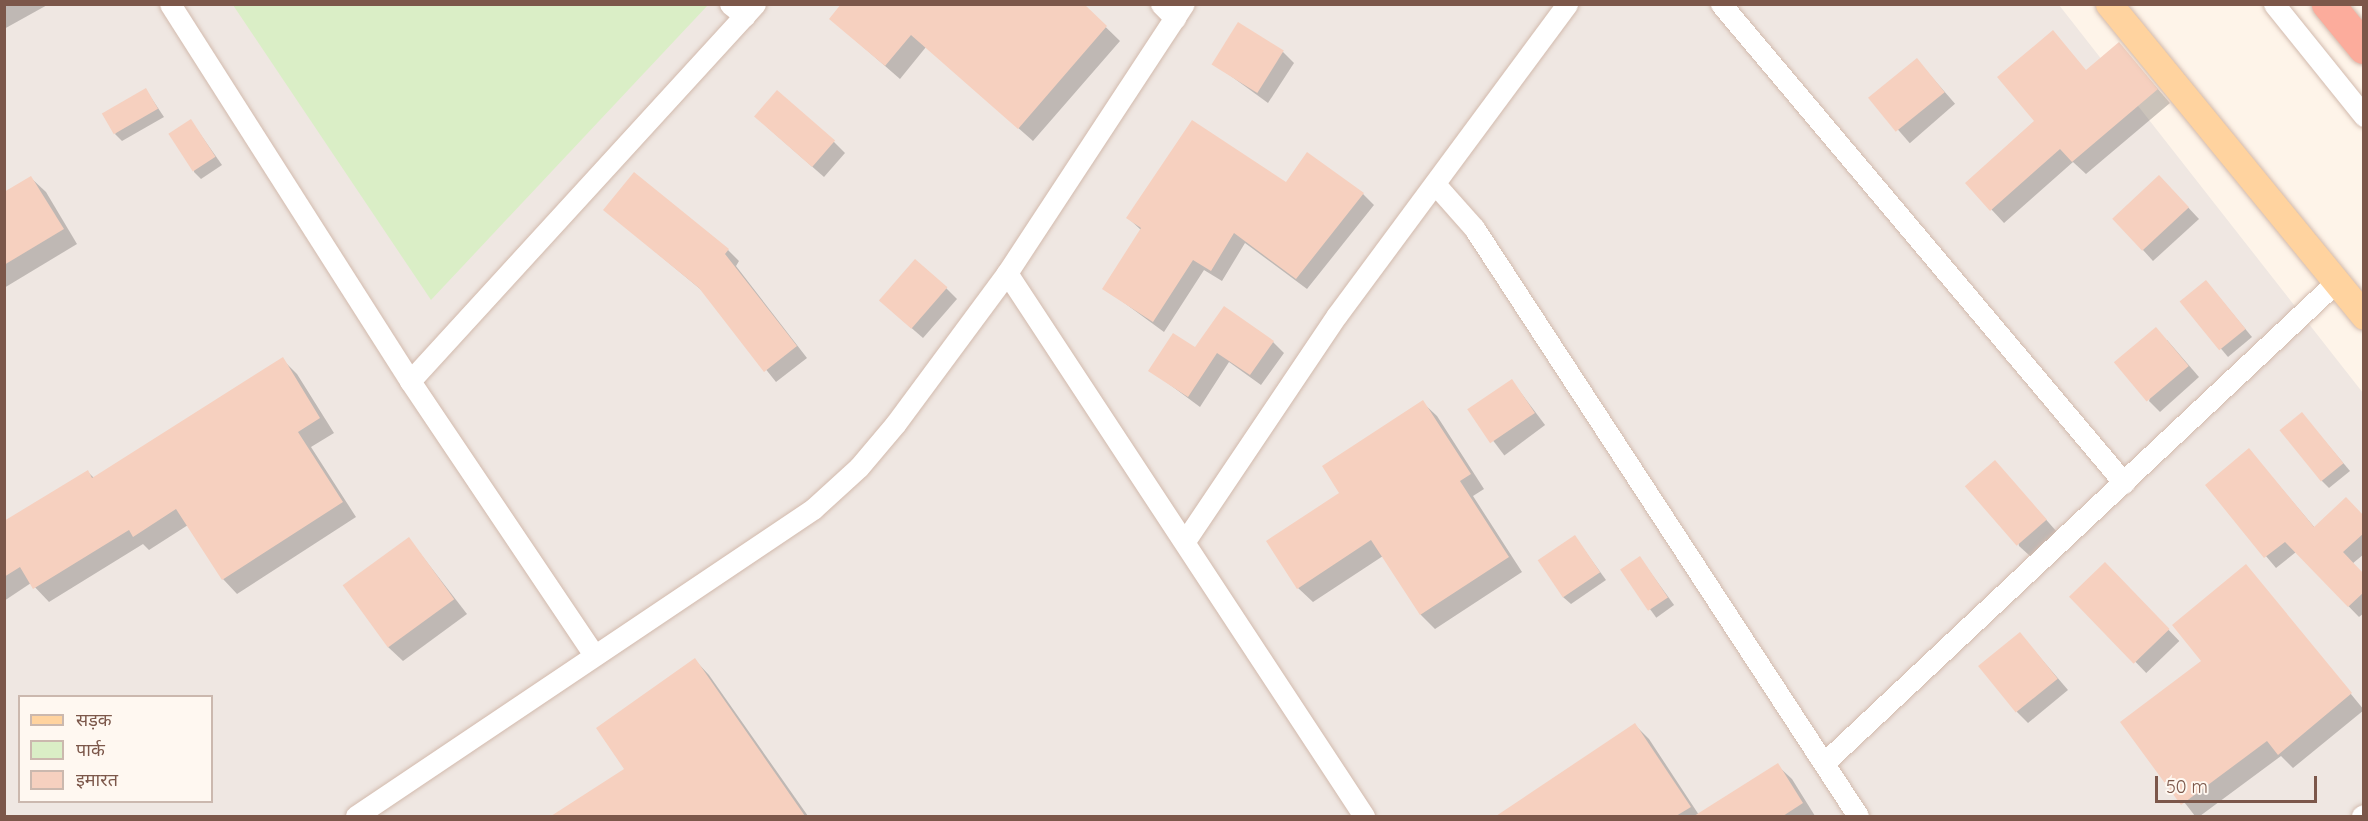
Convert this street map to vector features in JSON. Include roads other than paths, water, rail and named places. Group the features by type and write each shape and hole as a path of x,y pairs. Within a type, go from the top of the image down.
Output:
{"highway":[{"path":"2328,4 2364,48"}],"main road":[{"path":"2109,4 2364,316"}],"street":[{"path":"170,4 410,381 594,654"},
{"path":"1185,541 1337,315 1567,4"},
{"path":"1721,4 2124,483"},
{"path":"2274,4 2364,116"},
{"path":"410,381 743,8"},
{"path":"356,816 813,509 859,468 896,423 1006,273 1173,9"},
{"path":"1435,184 1474,228 1858,816"},
{"path":"1006,273 1185,541 1364,816"},
{"path":"1824,763 2336,282"}]}
